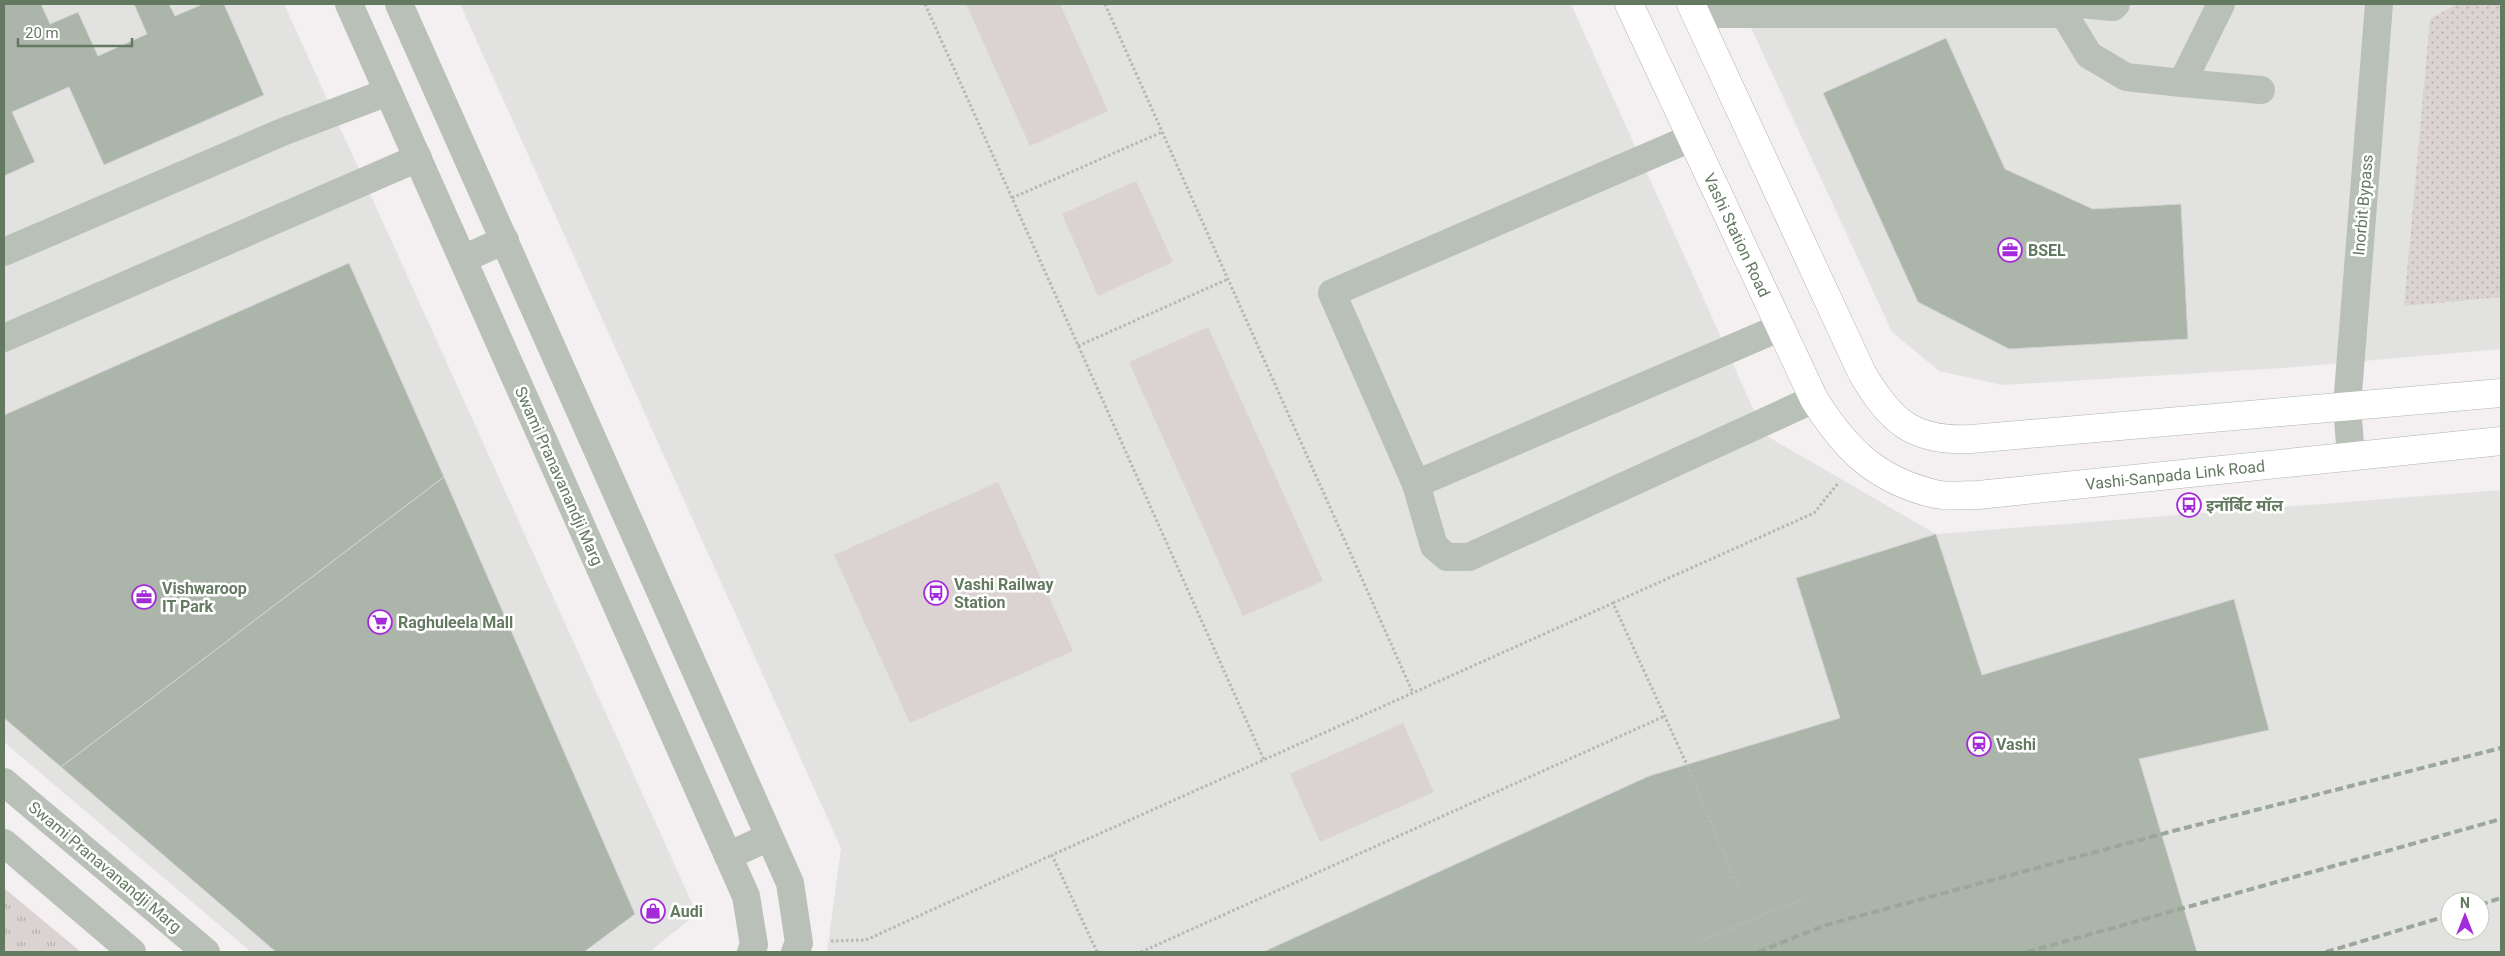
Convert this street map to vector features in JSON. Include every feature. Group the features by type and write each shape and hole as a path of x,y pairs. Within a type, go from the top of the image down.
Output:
{"main road":[{"name":"Vashi Station Road","path":"1629,4 1779,328 1814,399 1832,428 1858,457"},
{"path":"1694,9 1862,373 1892,416 1918,433 1945,440 2501,393"},
{"name":"Vashi-Sanpada Link Road","path":"1858,457 1896,482 1937,494 1978,495 2501,441"}],"street":[{"name":"Swami Pranavanandji Marg","path":"349,4 746,896 754,945 751,952"},
{"path":"399,4 790,883 797,947"},
{"path":"2081,4 2113,7 2116,4"},
{"path":"2182,83 2221,4"},
{"name":"Inorbit Bypass","path":"2351,457 2347,406 2379,4"},
{"path":"1694,9 2064,14 2089,55 2126,77 2262,90"},
{"path":"4,252 270,137 388,92"},
{"path":"1691,138 1332,293 1416,484 1434,546 1447,557 1469,557 1814,399"},
{"path":"4,338 418,158"},
{"path":"463,259 505,240"},
{"path":"1416,484 1779,328"},
{"name":"Swami Pranavanandji Marg","path":"4,782 206,952"},
{"path":"728,856 770,837"},
{"path":"4,843 132,952"}],"path":[{"path":"925,4 1264,760"},
{"path":"1104,4 1413,693"},
{"path":"1012,198 1162,132"},
{"path":"1078,346 1228,279"},
{"path":"797,947 866,940 1814,513 1858,457"},
{"path":"1614,602 1665,716 1738,889"},
{"path":"1140,952 1665,716"},
{"path":"1052,855 1097,952"},
{"path":"1700,941 1807,897"}],"shaded area":[{"path":"4,4 284,4 697,914 649,952 251,952 4,742"},
{"name":"Vashi Railway Station","path":"460,4 1571,4 1765,435 1936,534 2501,490 2501,952 827,952 841,848"},
{"path":"1740,4 2501,4 2501,349 2283,368 2002,385 1939,371 1892,332"}],"green space":[{"path":"966,4 1060,4 1108,111 1030,146"},
{"path":"2457,4 2501,4 2501,297 2404,306 2430,19"},
{"path":"1136,181 1173,262 1098,296 1062,214"},
{"path":"1208,327 1323,581 1243,616 1129,362"},
{"path":"998,482 1073,651 910,723 834,555"},
{"path":"1403,723 1434,792 1320,842 1290,774"},
{"path":"4,888 81,952 4,952"}],"building":[{"path":"4,4 41,4 50,24 78,12 98,56 147,34 134,4 169,4 175,16 203,4 224,4 264,95 104,165 69,87 12,112 35,162 4,176"},
{"path":"1946,38 2005,169 2093,209 2181,204 2188,339 2009,349 1918,302 1823,93"},
{"name":"Vishwaroop IT Park","path":"349,263 444,477 61,767 4,718 4,415"},
{"name":"Raghuleela Mall","path":"444,477 635,914 584,952 276,952 61,767"},
{"name":"Vashi","path":"1936,534 1982,675 2234,599 2269,730 2139,759 2197,952 1263,952 1649,776 1840,718 1796,578"}],"railway":[{"path":"1758,952 1826,925 2173,831 2501,748"},
{"path":"2027,952 2501,819"},
{"path":"2490,902 2501,898"},
{"path":"2326,952 2440,918"}],"place":[{"name":"BSEL","path":"2010,250"},
{"name":"इनॉर्बिट मॉल","path":"2189,505"},
{"name":"Vashi Railway Station","path":"936,593"},
{"name":"Vishwaroop IT Park","path":"144,597"},
{"name":"Raghuleela Mall","path":"380,622"},
{"name":"Vashi","path":"1979,744"},
{"name":"Audi","path":"653,911"}]}
